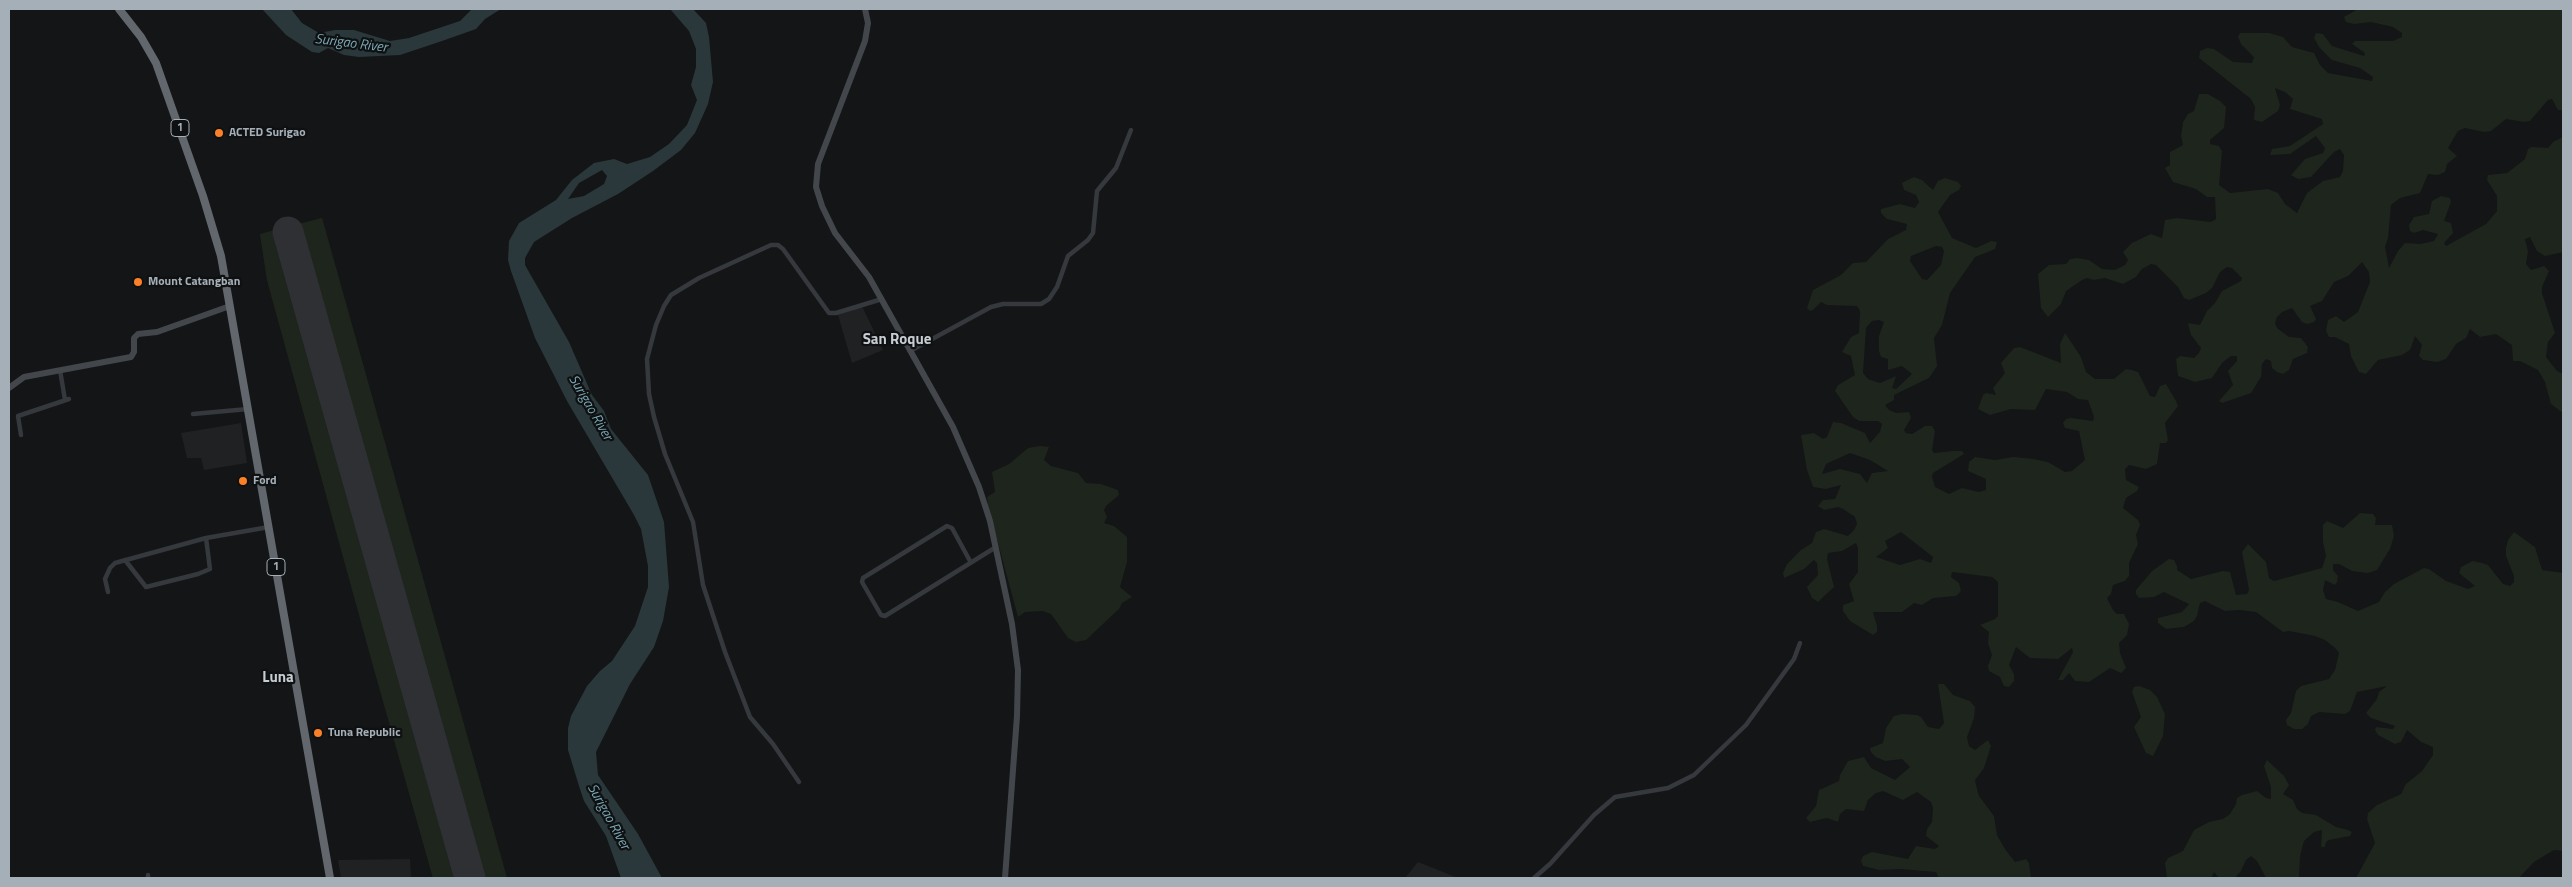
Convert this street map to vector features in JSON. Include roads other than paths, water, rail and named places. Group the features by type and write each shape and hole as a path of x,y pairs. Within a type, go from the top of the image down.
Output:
{"highway":[{"name":"1","path":"119,9 142,37 156,63 209,215 221,256 330,878"}],"street":[{"path":"865,9 868,23 866,41 818,164 816,187 822,206 835,233 868,276 882,299 912,350 963,447 979,487 996,546 1012,624 1018,670 1017,716 1005,878"},
{"path":"912,350 991,307 1003,304 1041,304 1049,299 1057,287 1068,256 1088,240 1093,233 1097,191 1116,168 1131,130"},
{"path":"799,782 773,744 750,717 728,660 703,585 693,522 665,454 654,417 649,394 647,359 656,325 671,295 699,278 771,245 778,245 782,249 829,313 836,313 882,299"},
{"path":"9,388 24,377 131,357 134,352 134,338 138,334 160,331 230,306"},
{"path":"21,435 18,416 67,400 60,370"},
{"path":"193,414 249,409"},
{"path":"970,560 952,528 948,526 862,580 881,615 885,616 970,560 996,546"},
{"path":"108,592 105,579 110,568 115,563 206,538 270,527"},
{"path":"125,560 146,587 198,574 210,569 206,538"},
{"path":"1534,878 1550,864 1594,814 1615,797 1668,788 1694,775 1746,725 1794,659 1800,643"}],"water":[{"name":"Surigao River","path":"262,9 291,9 302,23 319,33 335,30 354,30 390,41 409,38 460,21 472,9 501,9 485,19 476,29 442,41 400,55 359,57 344,55 328,48 319,53 312,52 286,35"},
{"name":"Surigao River","path":"670,9 693,9 706,23 709,37 713,82 708,104 695,133 681,150 653,171 618,194 572,218 534,242 525,258 525,265 569,342 592,395 604,411 611,429 648,475 664,522 669,587 663,621 654,647 630,684 596,752 598,775 638,834 662,878 621,878 606,836 584,801 568,750 568,728 571,716 587,686 612,661 635,626 648,587 648,566 641,529 567,401 535,338 508,260 509,241 519,223 556,200 572,180 594,163 614,159 627,164 650,157 669,144 687,125 697,100 691,85 696,67 696,49 689,31","holes":["602,170 607,176 604,184 584,196 568,199 579,183"]}],"place":[{"name":"ACTED Surigao","path":"219,133"},
{"name":"Mount Catangban","path":"138,282"},
{"name":"Ford","path":"243,481"},
{"name":"Tuna Republic","path":"318,733"}],"district":[{"name":"San Roque","path":"897,340"},
{"name":"Luna","path":"278,678"}]}
